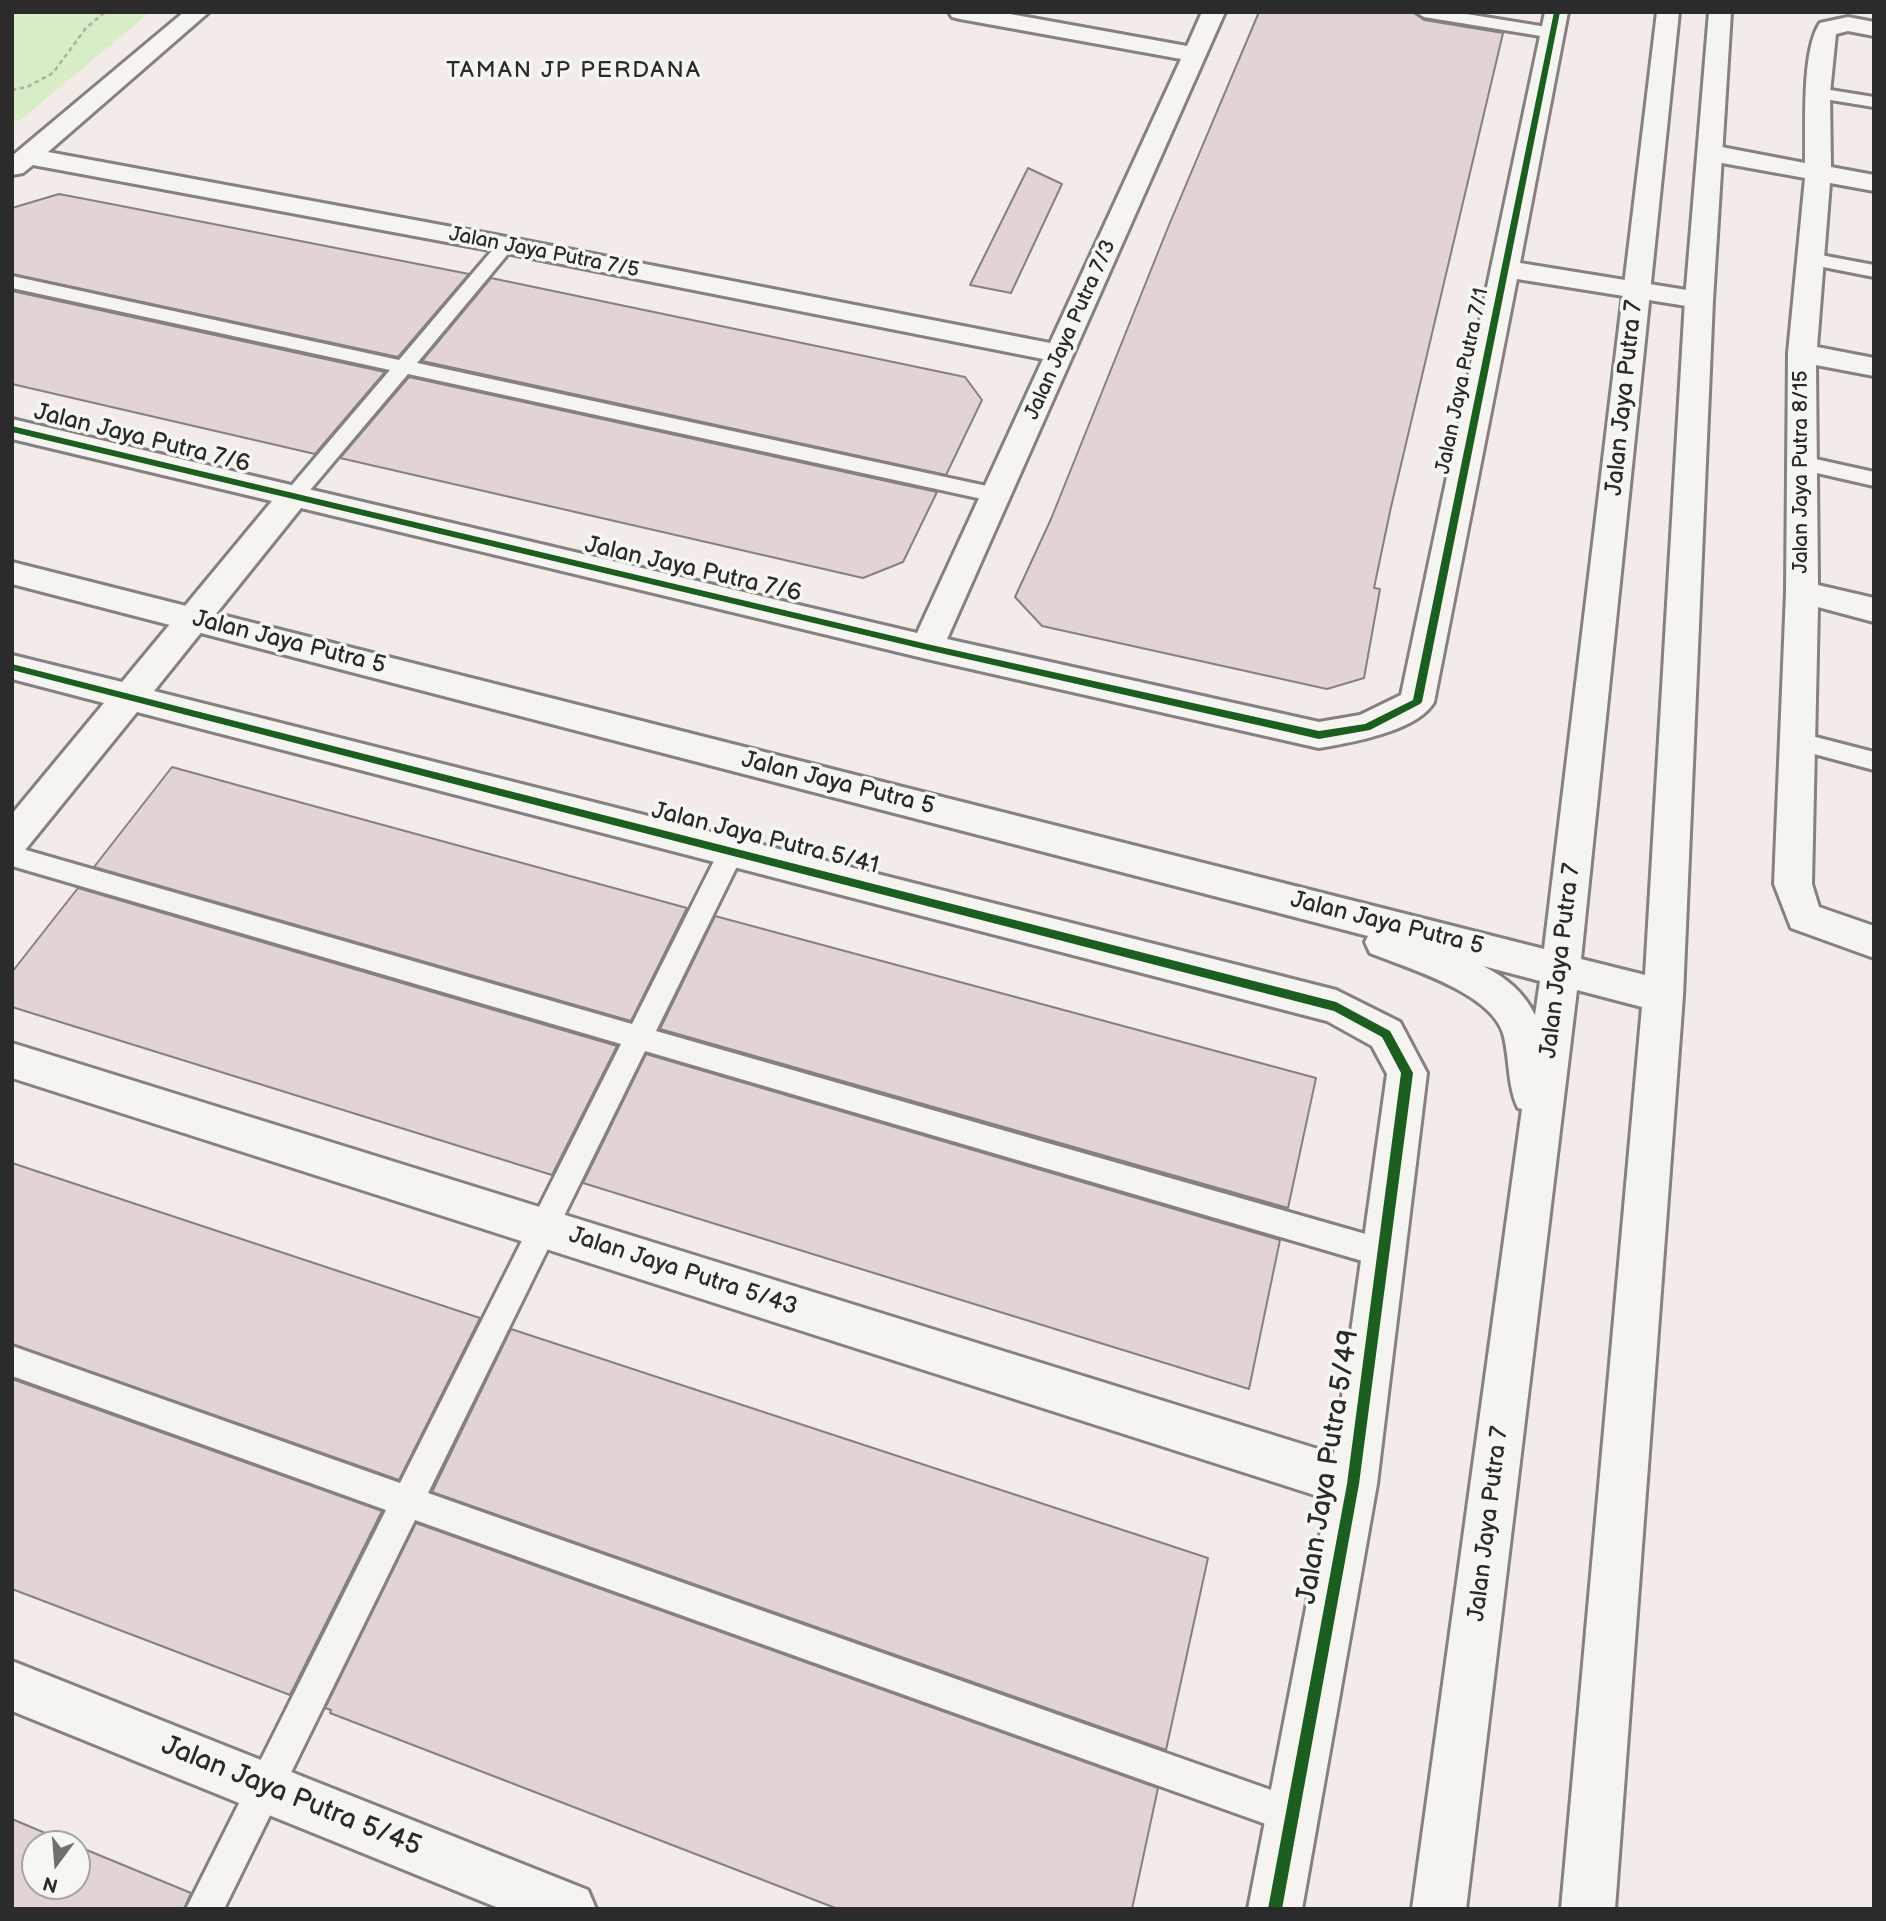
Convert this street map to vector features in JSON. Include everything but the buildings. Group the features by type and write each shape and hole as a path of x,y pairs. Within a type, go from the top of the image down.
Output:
{"street":[{"path":"18,160 198,12"},
{"path":"960,12 1195,55"},
{"name":"Jalan Jaya Putra 7/3","path":"927,647 1214,12"},
{"name":"Jalan Jaya Putra 7","path":"1439,1909 1561,967 1668,12"},
{"path":"1588,1909 1663,996 1700,292 1720,12"},
{"name":"Jalan Jaya Putra 7/1","path":"1367,727 1417,702 1555,23"},
{"name":"Jalan Jaya Putra 8/15","path":"1874,29 1848,24 1828,28 1824,34 1818,93 1818,172 1802,353 1802,592 1793,884 1804,917 1874,942"},
{"path":"1711,153 1874,183"},
{"name":"Jalan Jaya Putra 7/5","path":"18,160 506,245 1060,354"},
{"path":"1507,261 1700,292"},
{"path":"1802,353 1874,367"},
{"name":"Jalan Jaya Putra 7/6","path":"12,429 927,647 1319,735 1367,727"},
{"path":"12,840 293,497"},
{"name":"Jalan Jaya Putra 5","path":"12,573 1561,967 1663,996"},
{"path":"1802,592 1874,610"},
{"name":"Jalan Jaya Putra 5/41","path":"12,667 1336,1007 1386,1034"},
{"path":"1277,895 1480,984 1510,1007 1523,1034 1538,1149"},
{"name":"Jalan Jaya Putra 5/49","path":"1275,1909 1353,1484 1406,1073 1386,1034"},
{"name":"Jalan Jaya Putra 5/43","path":"12,1060 1353,1484"},
{"name":"Jalan Jaya Putra 5/45","path":"12,1686 569,1909"}],"lane":[{"path":"1424,12 1555,23"},
{"path":"1818,93 1874,102"},
{"path":"293,497 506,245"},
{"path":"1810,259 1874,271"},
{"path":"12,282 996,495"},
{"path":"1802,463 1874,479"},
{"path":"1796,741 1874,761"},
{"path":"204,1909 730,852"},
{"path":"12,856 1383,1253"},
{"path":"12,1361 1291,1815"}],"path":[{"path":"12,90 27,88 53,73 86,28 105,12"}],"green space":[{"path":"12,12 150,12 19,121 12,119"}],"cycle path":[{"path":"12,429 927,647 1319,735 1367,727 1417,702 1557,12"},
{"path":"12,667 1336,1007 1386,1034 1407,1073 1353,1484 1275,1909"}],"district":[{"name":"TAMAN JP PERDANA","path":"574,71"}]}
